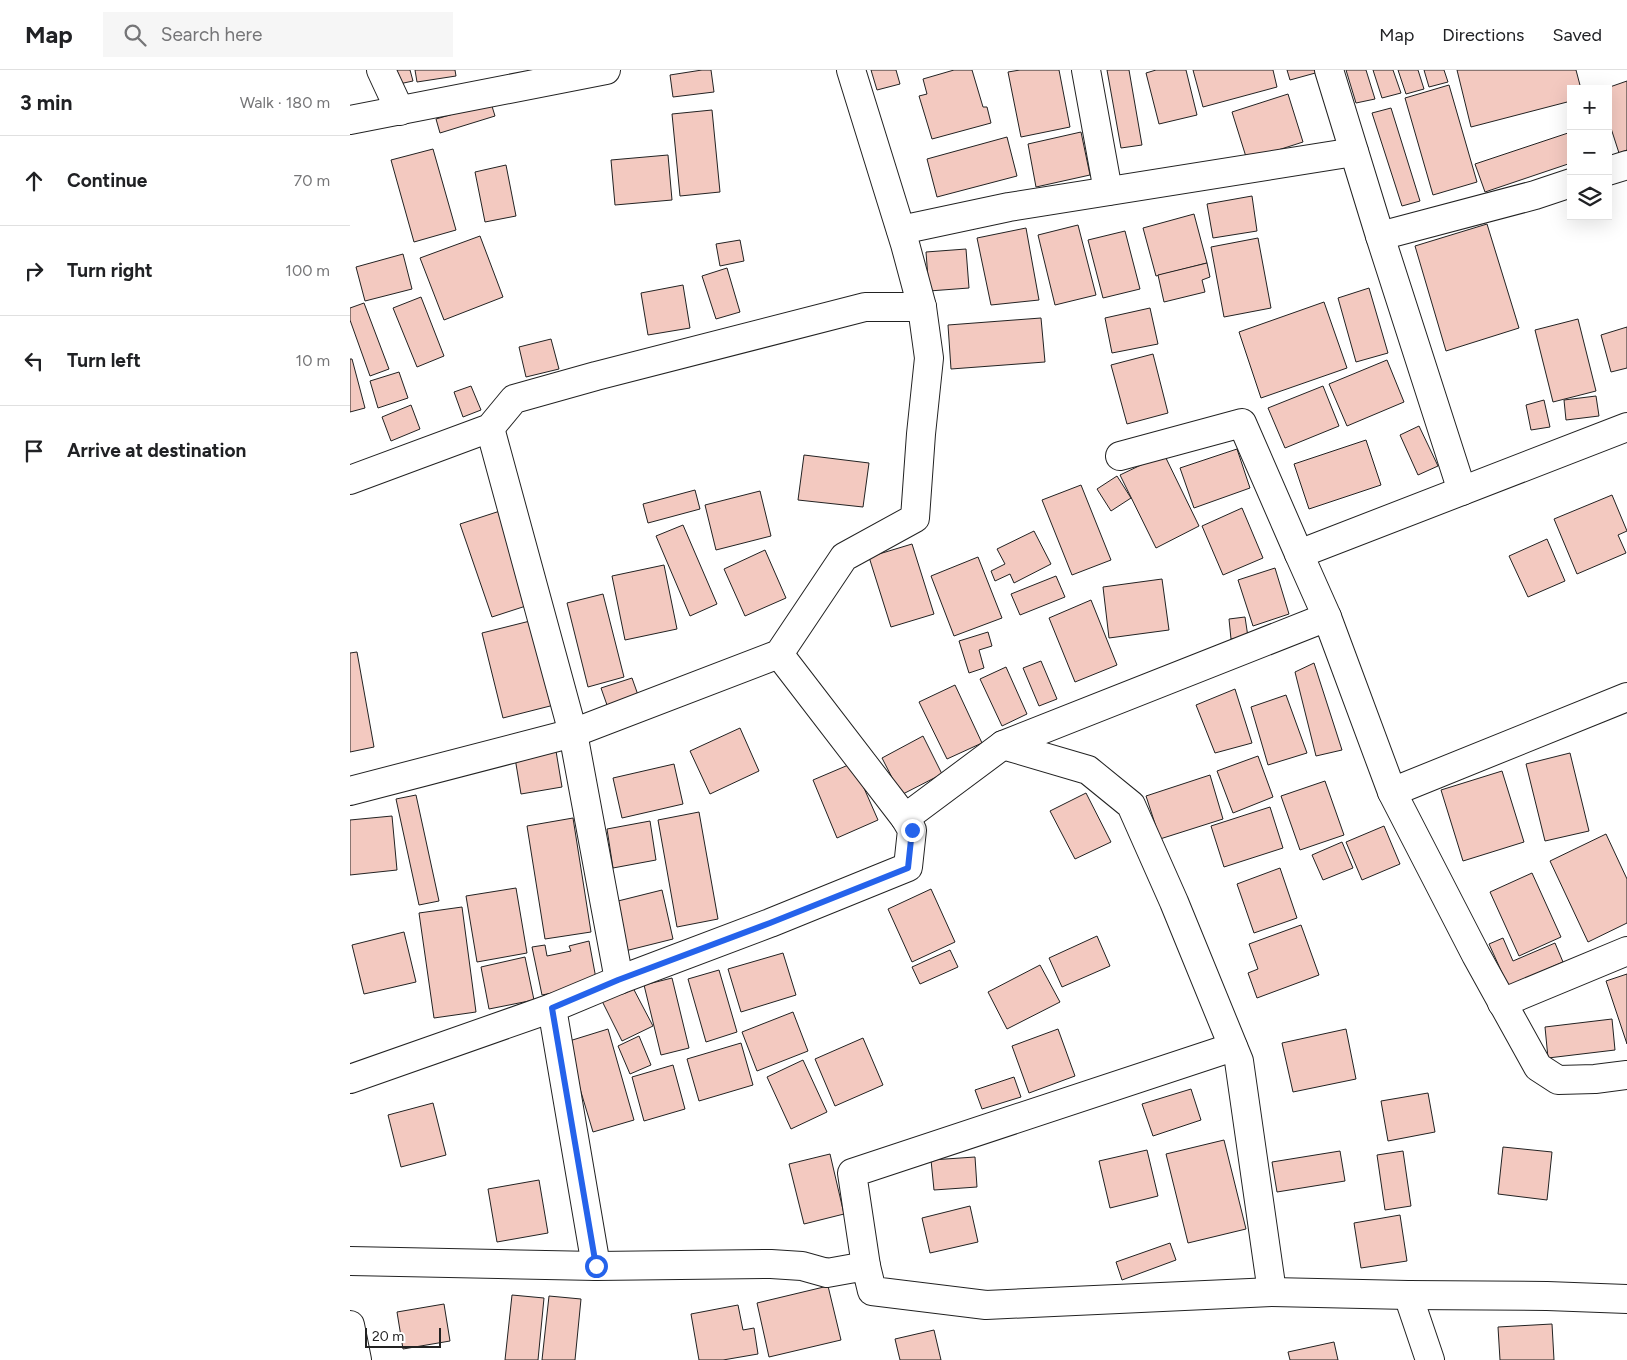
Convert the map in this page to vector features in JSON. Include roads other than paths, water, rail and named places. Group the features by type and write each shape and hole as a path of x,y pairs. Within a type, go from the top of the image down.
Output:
{"street":[{"path":"381,70 400,111"},
{"path":"350,120 606,70"},
{"path":"350,791 573,733 779,654 844,557 916,518 928,358 922,307 901,230 850,70"},
{"path":"1086,70 1108,191"},
{"path":"1329,70 1462,491"},
{"path":"901,230 1009,207 1354,152"},
{"path":"1612,170 1627,165"},
{"path":"1380,236 1535,195 1567,184"},
{"path":"350,480 490,428 514,400 596,376 864,307 922,307"},
{"path":"1120,456 1242,423 1327,617 1392,792 1476,955 1538,1067 1558,1080 1627,1075"},
{"path":"1299,554 1627,427"},
{"path":"490,428 573,733 618,980"},
{"path":"905,818 1003,745 1327,617"},
{"path":"350,1079 552,1008 618,980 770,923 908,868 912,830 905,818 779,654"},
{"path":"1392,792 1627,697"},
{"path":"1003,745 1088,770 1131,805 1174,902 1238,1061 1272,1292"},
{"path":"1502,1003 1627,950"},
{"path":"552,1008 596,1266"},
{"path":"1233,1047 852,1173 866,1266 872,1291 986,1305 1272,1292 1627,1299"},
{"path":"350,1261 596,1266 770,1264 802,1266 827,1273 866,1266"},
{"path":"1408,1295 1430,1360"},
{"path":"350,1325 357,1360"}]}
